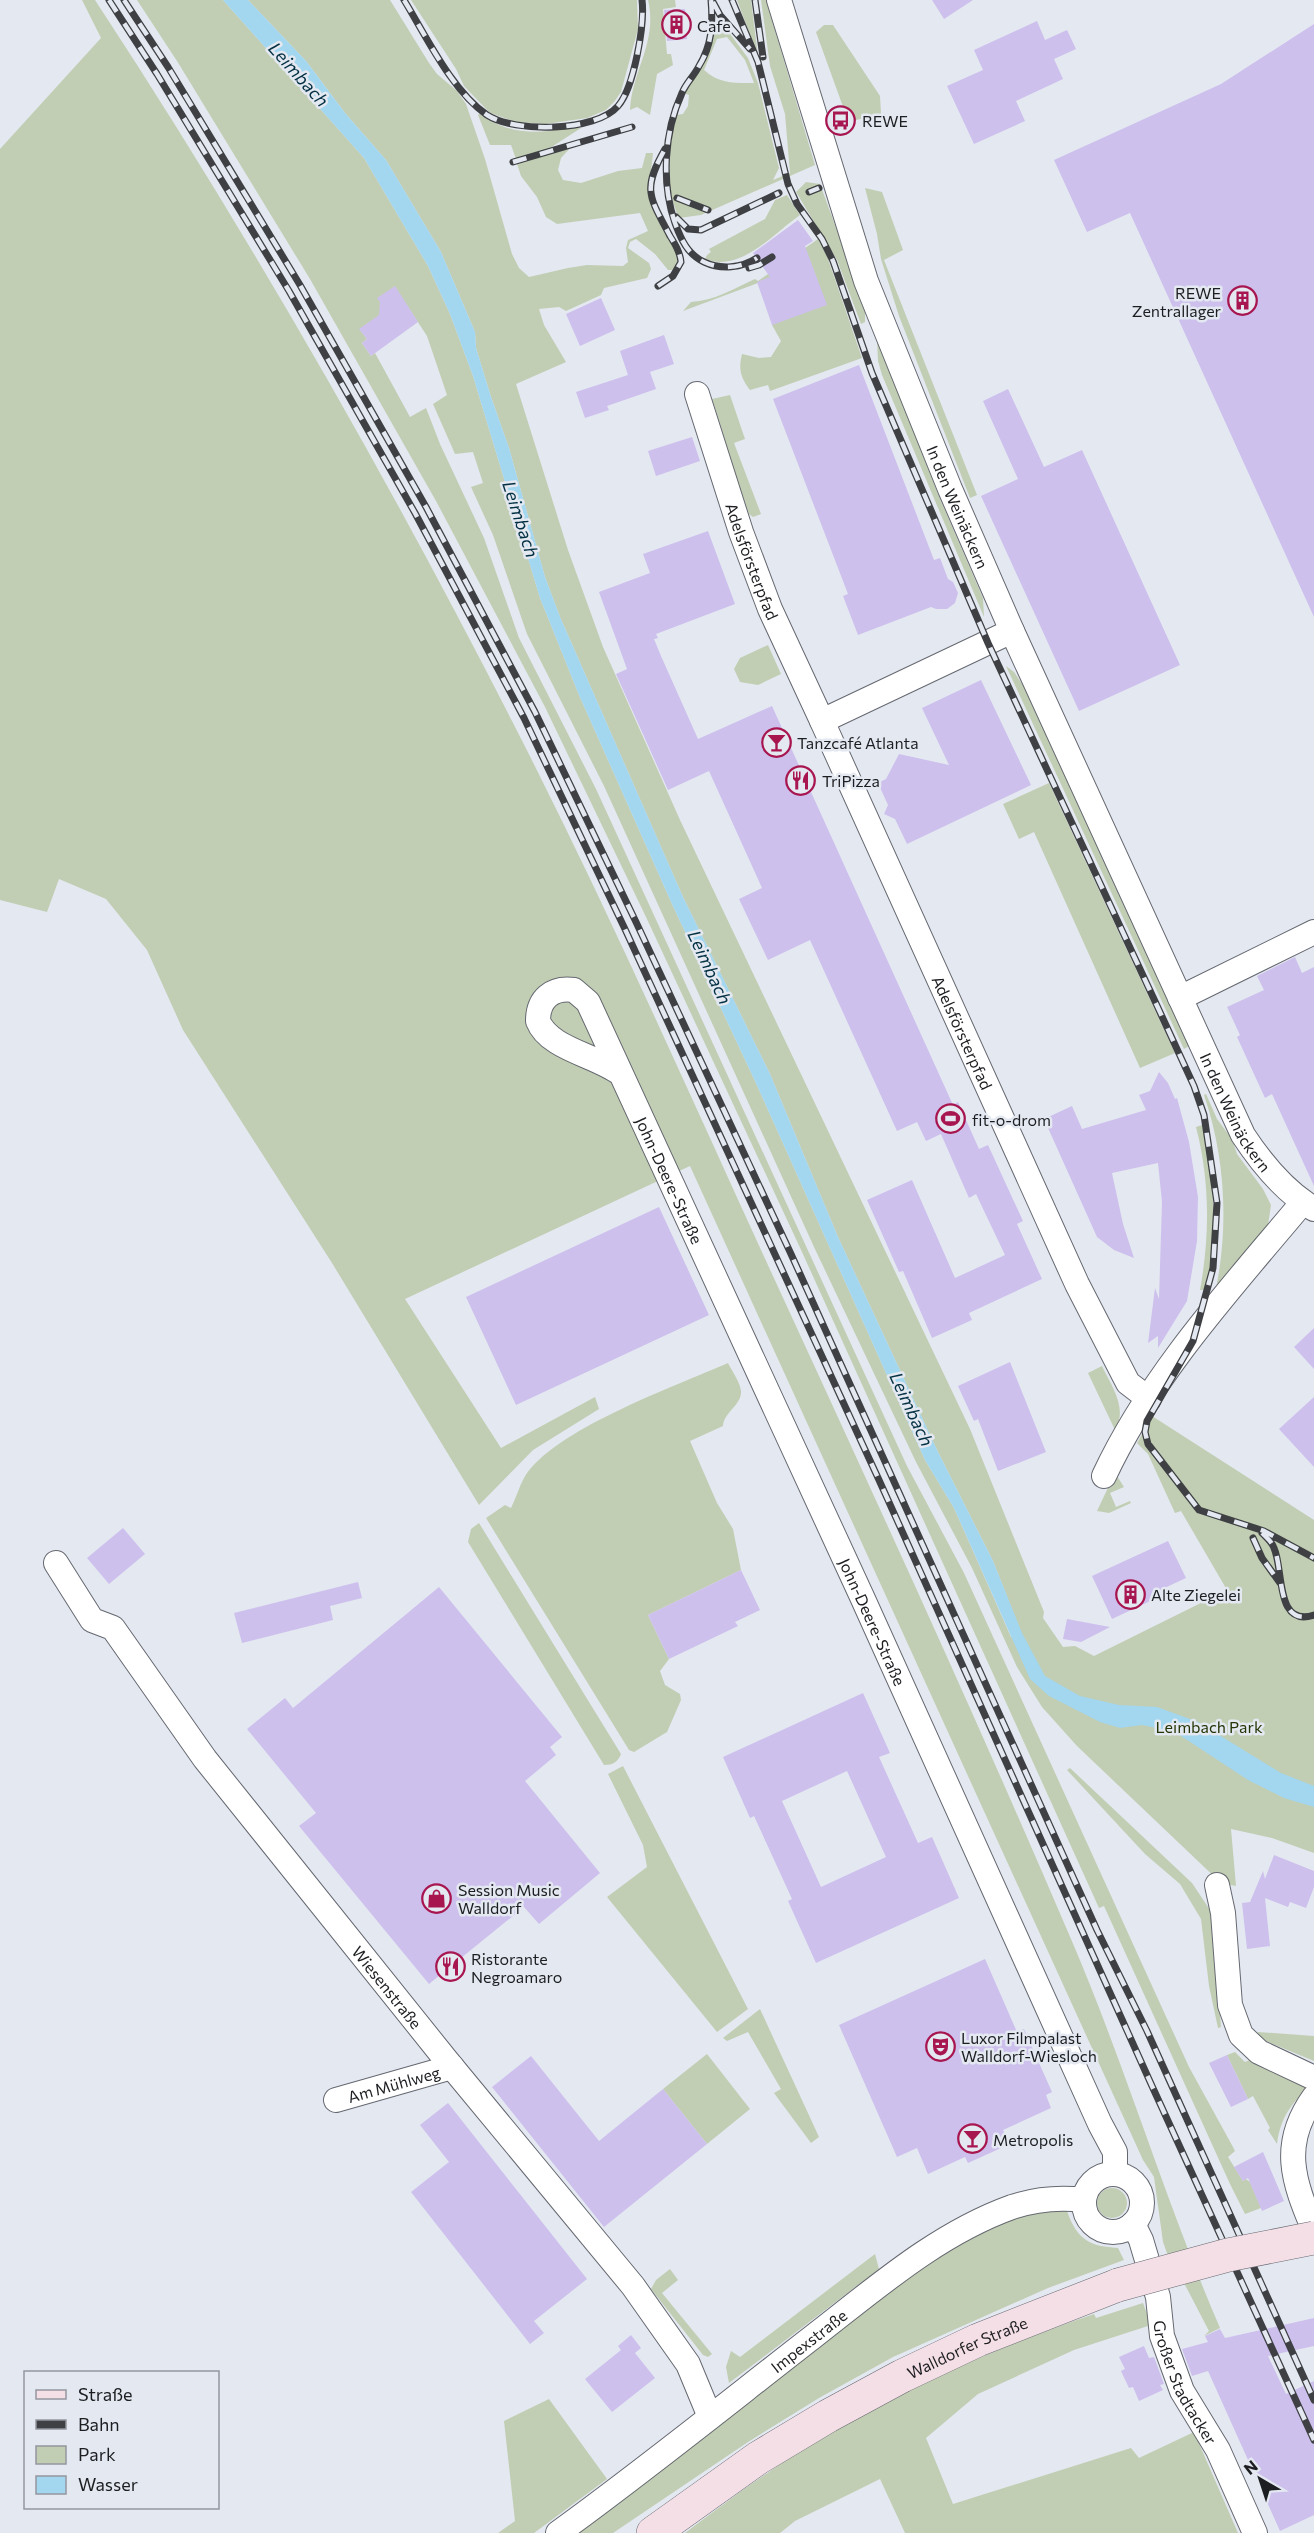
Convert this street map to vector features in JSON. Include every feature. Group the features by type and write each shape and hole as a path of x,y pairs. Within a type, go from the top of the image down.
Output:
{"street":[{"name":"In den Weinäckern","path":"779,0 866,281 950,489 1012,631 1243,1135 1271,1173 1308,1205"},
{"name":"Adelsförsterpfad","path":"698,394 741,532 770,609 1077,1284 1128,1383 1149,1399"},
{"path":"822,721 1012,631"},
{"path":"1180,998 1314,932"},
{"name":"John-Deere-Straße","path":"621,1074 1115,2152 1115,2174"},
{"path":"1104,1476 1125,1435 1202,1325 1308,1205"},
{"name":"Wiesenstraße","path":"56,1563 92,1620 113,1628 205,1759 657,2319 688,2364 710,2417"},
{"path":"1217,1885 1223,1913 1230,2005 1241,2035 1259,2052 1314,2078"},
{"name":"Am Mühlweg","path":"336,2100 452,2067"},
{"path":"1314,2097 1296,2129 1292,2158 1296,2185 1314,2230"},
{"path":"1115,2174 1135,2183 1142,2204 1133,2224 1121,2231 1107,2232 1094,2225 1085,2214 1084,2200 1089,2186 1100,2176 1115,2174"},
{"name":"Impexstraße","path":"558,2533 640,2474 899,2270 949,2238 983,2220 1035,2200 1062,2198 1084,2200"},
{"name":"Großer Stadtacker","path":"1133,2224 1141,2240 1158,2297 1162,2336 1182,2391 1214,2443 1255,2533"},
{"name":"Walldorfer Straße","path":"653,2533 758,2458 828,2416 902,2376 978,2340 1118,2285 1228,2255 1314,2238"}],"green space":[{"path":"82,0 95,0 261,265 365,445 415,537 512,721 579,855 921,1600 1071,1939 1110,2036 1181,2232 1220,2328 1204,2336 1209,2331 1183,2281 1178,2284 1163,2242 1154,2177 1143,2160 690,1166 405,1299 501,1448 595,1397 599,1409 533,1450 479,1505 332,1263 183,1030 147,950 106,899 59,879 47,912 0,900 0,149 101,38"},
{"name":"Leimbach Park","path":"137,0 223,0 364,158 428,266 450,314 473,376 540,598 579,695 925,1460 954,1508 1011,1637 1021,1632 993,1561 938,1452 838,1237 770,1074 683,897 560,617 545,577 509,448 476,348 475,332 441,252 386,160 345,113 306,61 248,0 390,0 437,74 457,91 466,104 485,159 512,254 519,268 529,277 587,265 623,266 628,262 626,248 628,240 648,231 640,213 557,224 546,217 537,197 521,176 517,164 571,147 561,158 558,170 563,180 581,183 618,171 642,168 646,153 653,153 649,186 651,205 679,255 680,261 672,270 668,270 655,254 636,239 630,242 628,248 649,263 651,269 647,278 604,288 601,295 566,311 559,307 539,309 544,325 566,362 516,384 568,550 603,647 680,820 970,1429 1044,1612 1043,1618 1063,1647 1075,1646 1094,1656 1227,1590 1181,1511 1175,1513 1148,1454 1137,1443 1152,1416 1314,1520 1314,1853 1272,1838 1231,1829 1236,1886 1221,1883 1077,1746 1042,1707 1017,1667 972,1568 916,1462 814,1247 604,786 527,634 493,535 471,487 483,483 473,452 455,454 433,404 447,395 427,336 395,287 386,311 360,330 367,339 362,343 371,356 375,353 410,417 426,408 440,444 484,538 519,638 596,789 907,1466 964,1573 1189,2067 1235,2151 1228,2157 1243,2181 1246,2179 1250,2182 1261,2208 1245,2214 1230,2184 1104,1906 1099,1908 802,1252 545,707 436,501 310,279 177,61"},
{"path":"411,0 637,0 638,29 621,92 606,110 587,118 546,124 516,122 490,113 464,86 456,69"},
{"path":"648,0 675,0 676,7 663,9 667,54 671,54 673,65 657,74 650,115 637,107 630,110 635,82 650,29"},
{"path":"737,0 751,0 758,56"},
{"path":"761,0 766,0 815,165 701,215 679,218 669,180 672,128 675,115 683,114 688,106 689,95 683,93 701,67 719,19 748,58 758,83 779,168 773,180 790,173 785,114 770,66","holes":["727,37 745,60 754,83 734,83 721,80 704,70 717,39"]},
{"path":"824,25 833,25 880,96 881,114 852,121 846,115 816,32"},
{"path":"480,113 503,127 521,131 539,132 569,127 581,128 547,150 516,159 511,145 490,145 478,115"},
{"path":"806,182 820,184 867,312 865,322 861,324 837,260 796,192"},
{"path":"865,188 882,192 903,250 884,260 977,495 970,498 899,316 881,259"},
{"path":"787,195 800,215 768,241 731,261 718,262 705,259 711,252 709,249 765,219 775,200"},
{"path":"818,239 827,256 862,358 770,391 768,385 750,390 741,374 742,354 759,358 771,357 781,341 772,325 811,263 683,311 691,302 716,297 755,279 758,281"},
{"path":"877,338 938,494 983,598 984,617 882,375 878,361"},
{"path":"730,395 745,439 734,443 761,514 753,517 749,514 744,500 712,399"},
{"path":"768,645 781,674 758,685 740,682 734,669 740,658"},
{"path":"1006,666 1014,672 1023,685 1189,1046 1184,1049"},
{"path":"1049,783 1175,1053 1140,1068 1034,832 1019,839 1003,804"},
{"path":"1206,1094 1217,1119 1232,1139 1237,1154 1263,1189 1271,1205 1268,1225 1216,1288 1223,1240 1223,1191 1217,1142 1204,1095"},
{"path":"1202,1125 1210,1166 1214,1228 1206,1290 1200,1290 1206,1249 1206,1188 1196,1127"},
{"path":"728,1363 738,1380 741,1396 726,1417 723,1426 690,1441 717,1503 733,1529 741,1570 648,1615 669,1659 660,1671 665,1685 680,1694 681,1700 667,1732 634,1752 629,1750 486,1518 505,1505 511,1508 524,1478 539,1460 560,1443 617,1411"},
{"path":"1102,1366 1119,1406 1119,1422 1115,1430 1088,1373"},
{"path":"1115,1473 1124,1487 1110,1493 1116,1507 1130,1501 1131,1503 1109,1513 1097,1511"},
{"path":"479,1523 621,1754 615,1762 604,1765 468,1542 471,1529"},
{"path":"623,1766 748,2009 717,2032 607,1897 647,1867 643,1845 608,1774"},
{"path":"1070,1768 1192,1883 1212,1913 1221,2027 1218,2028 1209,1986 1201,1919 1180,1884 1145,1854 1067,1770"},
{"path":"760,2009 819,2137 811,2143 774,2093 781,2089 748,2032 727,2041 723,2038"},
{"path":"1258,2032 1314,2036 1314,2061 1256,2037"},
{"path":"1235,2052 1245,2062 1252,2059 1310,2085 1288,2112 1281,2126 1277,2144 1253,2096 1248,2099 1227,2055"},
{"path":"707,2054 750,2109 707,2144 663,2089"},
{"path":"1112,2188 1123,2192 1127,2203 1123,2214 1112,2218 1101,2214 1097,2203 1101,2192"},
{"path":"1061,2191 1075,2229 1080,2235 1097,2245 1118,2248 1124,2260 1048,2288 893,2357 819,2398 748,2442 613,2533 565,2533 843,2320 977,2231"},
{"path":"875,2254 879,2269 729,2383 726,2367 731,2351 740,2357"},
{"path":"670,2269 678,2280 662,2293 712,2354 708,2357 703,2355 651,2289 656,2280"},
{"path":"1143,2303 1151,2325 1074,2350 978,2394 926,2438 953,2504 1131,2448 1139,2458 1194,2432 1238,2533 905,2533 880,2479 795,2521 780,2533 685,2533 804,2449 884,2403 966,2364 1051,2329 1094,2314 1096,2318"},
{"path":"549,2399 607,2479 534,2533 498,2533 515,2521 504,2421"}],"water":[{"name":"Leimbach","path":"223,0 248,0 306,61 345,113 386,160 441,252 475,332 476,348 509,448 545,577 560,617 683,897 770,1074 838,1237 938,1452 993,1561 1022,1633 1045,1676 1080,1696 1119,1705 1157,1707 1198,1722 1281,1773 1314,1786 1314,1807 1284,1798 1248,1780 1175,1732 1142,1725 1120,1728 1100,1722 1049,1696 1030,1679 954,1508 925,1460 579,695 540,598 473,376 450,314 428,266 364,158"}],"building":[{"path":"932,0 973,0 944,19"},
{"name":"Cafe","path":"685,9 687,39 667,41 664,10"},
{"path":"1037,21 1045,40 1067,30 1076,49 1054,59 1063,79 1016,101 1025,121 974,144 947,86 983,70 974,50"},
{"name":"REWE Zentrallager","path":"1314,24 1314,617 1130,213 1087,232 1054,160 1221,84"},
{"path":"798,220 813,241 805,246 827,305 772,325 757,282 770,277 753,253"},
{"path":"395,286 418,322 371,356 362,343 367,339 359,329 379,315 380,302 377,298"},
{"path":"601,298 615,330 580,346 566,314"},
{"path":"664,335 674,364 650,372 656,389 607,406 609,410 585,418 576,392 628,375 620,351"},
{"path":"859,365 934,560 940,558 948,579 953,582 958,593 955,603 947,609 931,607 858,635 843,596 848,594 773,399"},
{"path":"1008,389 1044,467 1082,450 1180,665 1079,711 981,496 1018,479 983,401"},
{"path":"692,437 700,461 656,476 648,451"},
{"path":"708,531 735,604 656,634 658,638 654,639 698,739 772,706 953,1105 958,1102 979,1149 988,1145 1023,1221 1017,1224 1042,1279 969,1313 972,1320 932,1338 903,1271 899,1272 867,1200 912,1180 955,1278 1005,1255 976,1194 969,1198 941,1134 926,1141 917,1122 897,1131 810,940 768,960 739,899 762,888 709,771 668,790 616,674 627,669 599,592 650,573 643,554"},
{"path":"981,680 1031,785 907,844 895,819 884,814 888,805 878,783 886,779 899,754 949,765 922,708"},
{"path":"1295,957 1302,973 1314,967 1314,1186 1272,1094 1265,1098 1237,1037 1240,1035 1227,1007 1264,990 1257,976"},
{"path":"1159,1072 1168,1083 1175,1099 1177,1098 1189,1142 1198,1197 1197,1241 1187,1301 1158,1348 1158,1336 1148,1343 1155,1288 1159,1299 1162,1202 1158,1163 1112,1173 1123,1224 1134,1258 1114,1250 1097,1237 1044,1119 1072,1106 1082,1129 1146,1110 1139,1095 1150,1091"},
{"path":"659,1207 709,1315 516,1405 466,1297"},
{"path":"1314,1328 1314,1369 1294,1347"},
{"path":"1010,1362 1046,1452 998,1471 978,1419 974,1421 958,1386"},
{"path":"1314,1397 1314,1467 1279,1429"},
{"path":"123,1528 145,1554 109,1584 87,1558"},
{"path":"1168,1541 1186,1578 1158,1591 1161,1596 1112,1619 1092,1576"},
{"path":"741,1570 760,1610 735,1622 738,1626 669,1659 648,1615"},
{"path":"358,1582 362,1598 330,1606 333,1620 242,1643 234,1613"},
{"path":"439,1587 562,1737 550,1747 556,1755 525,1781 600,1873 539,1924 524,1907 429,1984 299,1826 316,1813 247,1729 285,1698 293,1708"},
{"path":"1067,1619 1110,1627 1081,1642 1063,1639"},
{"path":"863,1693 890,1753 879,1757 918,1843 932,1837 959,1898 816,1963 788,1901 792,1899 754,1816 750,1818 723,1757","holes":["847,1771 886,1857 821,1887 782,1801"]},
{"path":"1274,1855 1314,1871 1314,1887 1306,1908 1290,1902 1288,1907 1265,1898 1270,1946 1247,1949 1242,1903 1250,1902 1263,1871 1265,1879"},
{"name":"Luxor Filmpalast Walldorf-Wiesloch","path":"985,1959 1017,2032 1024,2029 1052,2092 1046,2095 1051,2108 1003,2130 1010,2144 968,2163 965,2157 928,2174 917,2148 897,2157 839,2025"},
{"path":"1227,2055 1248,2099 1231,2107 1209,2063"},
{"path":"531,2056 599,2141 663,2089 707,2144 604,2227 492,2087"},
{"path":"448,2103 587,2279 534,2321 544,2333 530,2344 411,2192 449,2162 420,2125"},
{"path":"1263,2152 1284,2201 1262,2211 1248,2178 1243,2181 1234,2167"},
{"path":"1314,2318 1314,2346 1268,2356 1286,2394 1314,2381 1314,2515 1280,2531 1208,2371 1192,2376 1182,2349 1208,2342 1205,2336 1220,2329 1225,2338"},
{"path":"631,2335 641,2348 635,2353 655,2378 612,2412 585,2379 621,2350 618,2346"},
{"path":"1144,2346 1149,2358 1154,2357 1164,2384 1160,2385 1163,2390 1139,2401 1133,2387 1129,2388 1121,2371 1125,2369 1119,2357"}],"railway":[{"path":"109,0 157,74 289,291 415,513 524,718 624,927 879,1480 1314,2440"},
{"path":"124,0 168,67 300,285 426,507 535,712 791,1254 1097,1930 1147,2031 1314,2400"},
{"path":"404,0 451,78 474,105 500,121 535,127 555,127 592,121 607,115 618,106 629,85 637,55 642,24 642,0"},
{"path":"711,0 712,26 707,50 684,89 671,124 666,158 671,208 682,240 698,259 711,265 731,267 757,258"},
{"path":"732,0 758,62 788,184 797,204 822,239 833,261 872,373 988,643 1194,1086 1204,1115 1217,1203 1213,1268 1193,1341 1147,1421 1145,1432 1148,1444 1199,1510 1264,1531 1314,1558"},
{"path":"755,0 763,57"},
{"path":"713,2 720,15 750,49"},
{"path":"513,162 632,127"},
{"path":"658,286 673,276 681,262 677,248 657,211 651,193 653,174 665,149"},
{"path":"809,192 819,188"},
{"path":"676,217 688,229 701,230 779,193"},
{"path":"677,198 708,210"},
{"path":"749,268 772,257"},
{"path":"1262,1533 1274,1548 1287,1605 1293,1613 1301,1617 1314,1615"},
{"path":"1253,1538 1262,1558 1280,1583"}],"place":[{"name":"Cafe","path":"676,25"},
{"name":"REWE","path":"841,120"},
{"name":"REWE Zentrallager","path":"1242,301"},
{"name":"Tanzcafé Atlanta","path":"776,742"},
{"name":"TriPizza","path":"801,780"},
{"name":"fit-o-drom","path":"951,1119"},
{"name":"Alte Ziegelei","path":"1130,1594"},
{"name":"Session Music Walldorf","path":"437,1898"},
{"name":"Ristorante Negroamaro","path":"450,1967"},
{"name":"Luxor Filmpalast Walldorf-Wiesloch","path":"940,2046"},
{"name":"Metropolis","path":"972,2139"}]}
